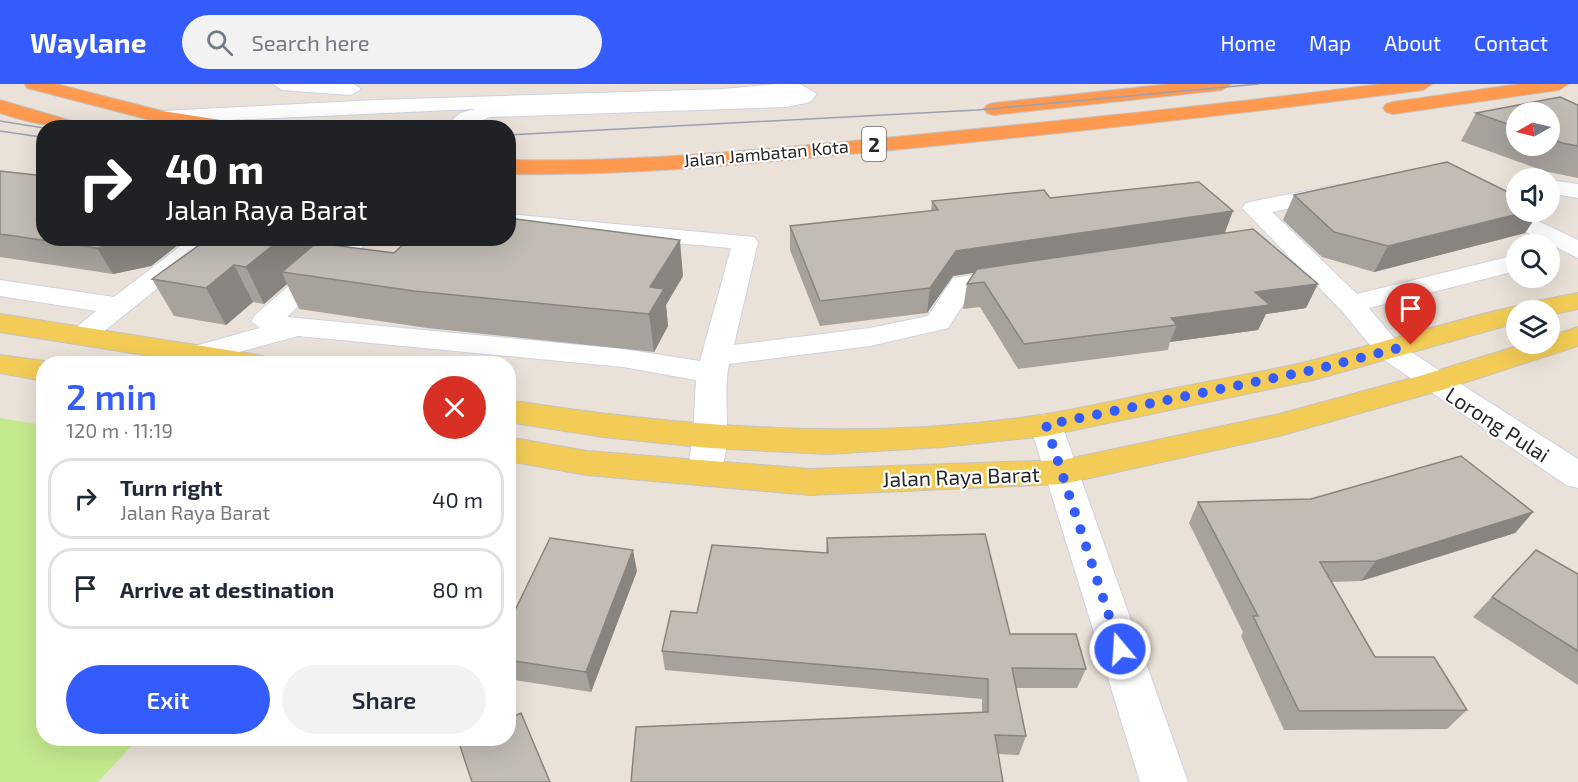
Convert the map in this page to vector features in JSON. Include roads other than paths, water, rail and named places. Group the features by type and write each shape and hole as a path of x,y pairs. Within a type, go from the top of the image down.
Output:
{"highway":[{"path":"34,84 182,120"},
{"path":"977,111 1222,84"},
{"name":"2","path":"1238,109 1424,84"},
{"path":"1238,109 1373,111 1559,84"},
{"path":"0,106 48,120"},
{"name":"Jalan Jambatan Kota","path":"516,167 570,168 795,153 1238,109"},
{"name":"Jalan Jambatan Kota","path":"580,147 747,136"},
{"path":"516,147 532,147"}],"main road":[{"path":"1560,304 1578,301"},
{"name":"Jalan Raya Barat","path":"516,412 603,426 710,437 828,442 942,436 1046,425 1313,370 1390,351 1506,317"},
{"path":"0,323 217,356"},
{"name":"Jalan Raya Barat","path":"516,450 587,463 810,482 1063,472 1279,425 1434,382 1574,339"},
{"path":"0,364 36,370"}],"street":[{"path":"282,84 388,91 574,84"},
{"path":"162,117 377,106 723,95 793,88 807,94 803,98 787,101 490,111 463,120"},
{"name":"Lorong Pulai","path":"1359,187 1254,208 1351,304 1390,351 1578,476"},
{"path":"1471,195 1567,251"},
{"path":"516,222 745,242 714,365 710,437 704,473"},
{"path":"82,335 198,246"},
{"path":"351,246 264,321 297,327 714,365 870,337 938,322 963,284 1034,274"},
{"path":"1351,304 1506,265"},
{"path":"0,288 120,306"},
{"path":"202,353 297,327"},
{"path":"1046,425 1164,782"}],"tram line":[{"path":"516,135 977,110 1258,84"},
{"path":"0,121 36,127"},
{"path":"0,131 36,136"}]}
